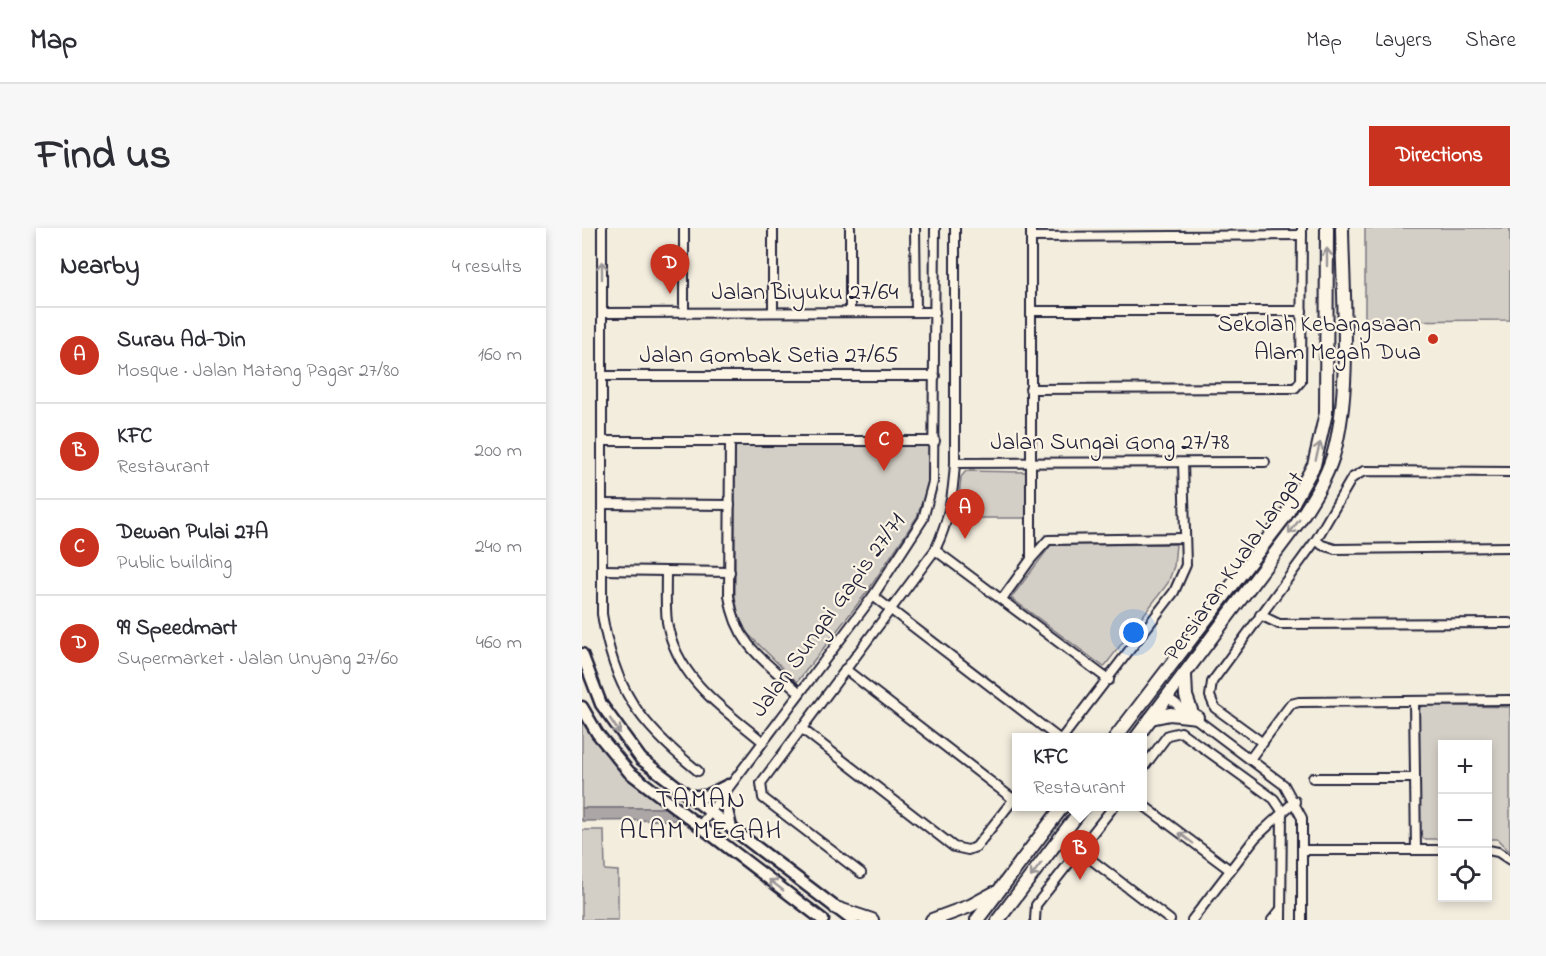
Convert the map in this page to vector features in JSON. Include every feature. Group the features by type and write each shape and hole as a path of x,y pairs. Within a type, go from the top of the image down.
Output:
{"main road":[{"name":"Persiaran Kuala Langat","path":"1119,733 1286,515 1314,465 1326,413 1327,228"},
{"name":"Persiaran Kuala Langat","path":"1140,733 1297,524 1320,488 1339,434 1343,384 1342,228"},
{"path":"1126,723 1154,697 1167,697 1167,681 1188,643"},
{"path":"582,654 601,704 640,759 852,920"},
{"path":"1151,718 1170,714 1194,715 1186,696 1185,675"},
{"path":"582,707 597,733 629,772 823,920"},
{"path":"688,796 706,796 727,787"},
{"path":"727,787 724,798 731,827"},
{"path":"977,920 1060,811"},
{"path":"998,920 1081,811"},
{"path":"932,920 970,906 999,891"},
{"path":"836,908 872,920"}],"street":[{"path":"602,228 602,614 608,653 622,687 646,724 698,771"},
{"path":"684,228 684,312"},
{"path":"773,228 773,312"},
{"path":"850,228 850,312"},
{"path":"915,228 916,312"},
{"name":"Jalan Sungai Gapis 27/71","path":"699,827 873,596 923,519 933,482 935,441 936,228"},
{"path":"861,873 763,798 760,790 764,777 935,550 950,512 955,463 955,228"},
{"path":"1030,389 1295,388 1301,381 1302,231 1031,232 1030,311 1030,389 1030,462 1031,559"},
{"path":"1030,311 1302,311"},
{"name":"Jalan Biyuku 27/64","path":"603,313 935,312"},
{"name":"Jalan Gombak Setia 27/65","path":"603,376 935,376"},
{"path":"603,441 935,441"},
{"path":"730,441 732,616 738,633 752,650 800,692"},
{"name":"Jalan Sungai Gong 27/78","path":"955,463 1265,462"},
{"path":"1064,733 1108,680 1174,592 1186,564 1183,463"},
{"path":"1263,743 1215,708 1210,696 1214,676 1316,540 1352,478 1364,471 1510,471"},
{"path":"603,504 730,505"},
{"path":"1002,599 1048,540 1185,538"},
{"path":"1316,540 1322,545 1335,549 1510,547"},
{"path":"935,550 1108,680"},
{"path":"602,570 730,572"},
{"path":"666,571 667,622 684,667 711,700 762,741"},
{"path":"873,596 1053,733"},
{"path":"1260,615 1265,620 1279,624 1510,623"},
{"path":"845,669 1012,795"},
{"path":"1167,697 1194,715 1284,785 1295,801 1302,818 1302,920"},
{"path":"1251,759 1291,704 1510,700"},
{"path":"1414,701 1416,850"},
{"path":"801,728 954,847 968,850 976,847 1012,801"},
{"path":"1147,763 1168,735 1174,732 1186,734 1274,799 1282,811 1281,920"},
{"path":"1313,778 1415,778"},
{"path":"1191,920 1255,838 1295,801"},
{"path":"1147,808 1230,870"},
{"path":"1035,919 1036,905 1111,811"},
{"path":"1302,850 1438,850"},
{"path":"1080,851 1170,920"},
{"path":"1492,851 1510,860"},
{"path":"1272,920 1281,909"}],"shaded area":[{"path":"1365,228 1510,228 1510,320 1365,321"},
{"path":"930,445 929,482 917,517 867,592 797,682 741,627 735,597 735,446"},
{"path":"966,471 1028,472 1028,518 957,518 961,477"},
{"path":"1176,544 1174,566 1168,583 1104,667 1011,598 1051,545"},
{"path":"1422,705 1510,707 1510,852 1497,839 1492,839 1492,740 1438,740 1438,839 1424,839 1419,834 1418,711"},
{"path":"582,722 600,747 620,768 665,808 582,808"},
{"path":"582,808 665,808 682,820 582,821"},
{"path":"582,830 604,830 605,870 618,871 618,920 582,920"}],"place":[{"name":"99 Speedmart","path":"670,294"},
{"name":"Sekolah Kebangsaan Alam Megah Dua","path":"1433,339"},
{"name":"Dewan Pulai 27A","path":"884,471"},
{"name":"Surau Ad-Din","path":"965,539"},
{"name":"KFC","path":"1080,880"}],"district":[{"name":"TAMAN ALAM MEGAH","path":"701,816"}]}
